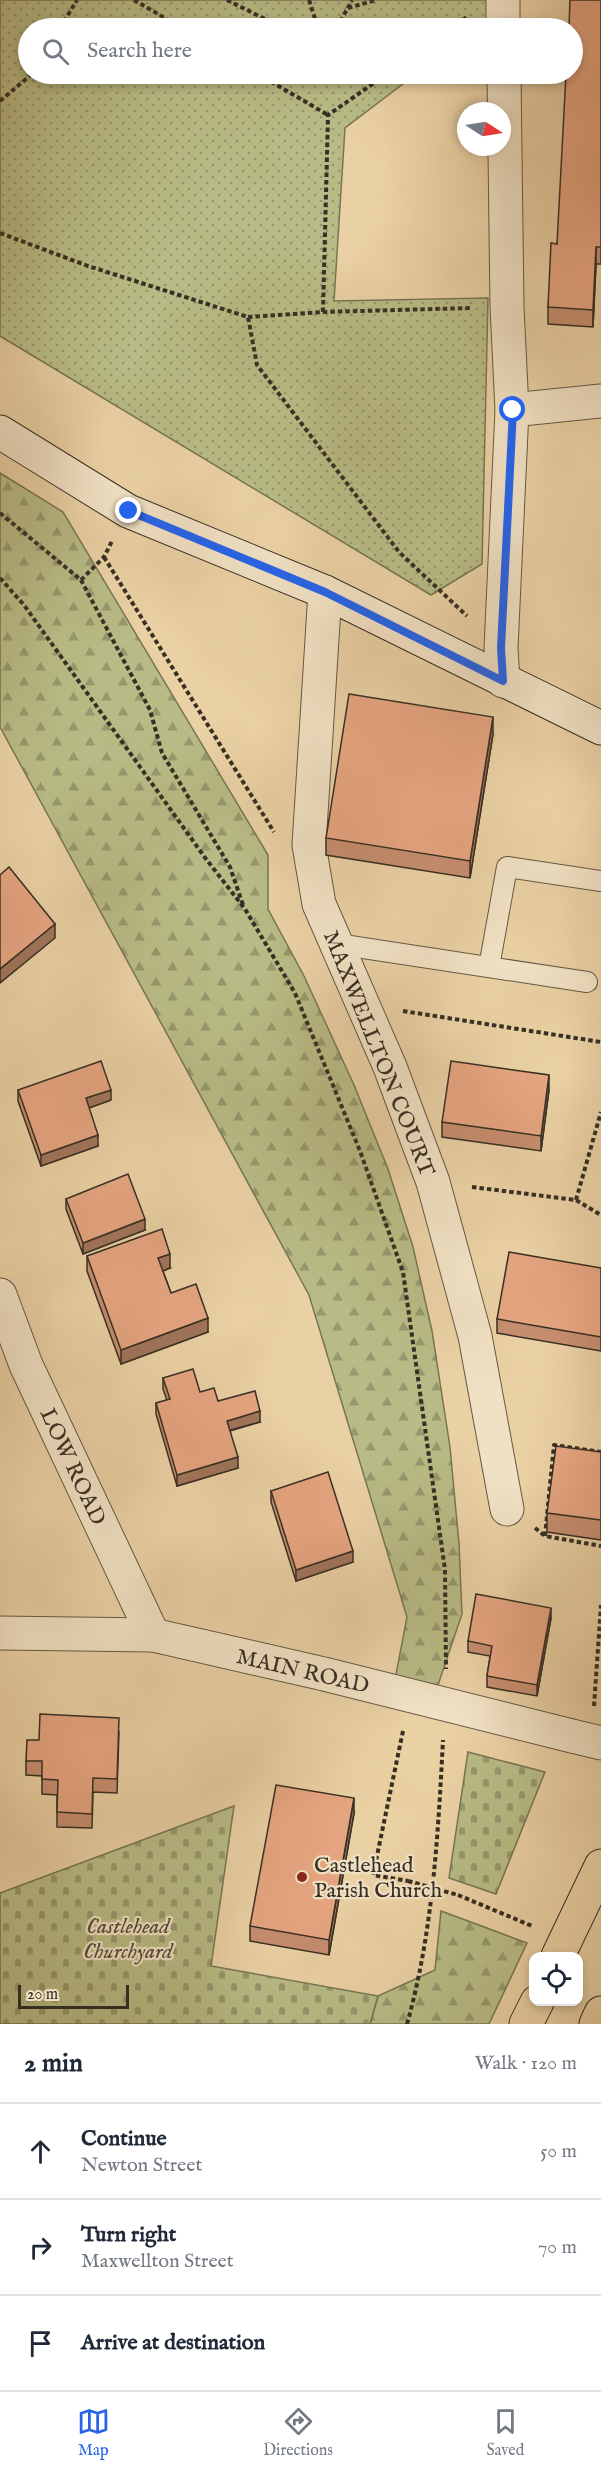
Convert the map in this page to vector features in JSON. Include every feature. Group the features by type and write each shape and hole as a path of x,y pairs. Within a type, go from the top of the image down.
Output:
{"main road":[{"path":"560,1952 601,1866"},
{"path":"526,2024 535,2006"},
{"path":"596,2024 601,2013"}],"street":[{"path":"503,0 503,18"},
{"path":"503,681 501,648 513,410 507,307 504,84"},
{"path":"513,410 601,401"},
{"path":"0,432 129,511 325,592 601,728"},
{"name":"MAXWELLTON COURT","path":"325,592 309,845 319,904 390,1067 434,1182 475,1336 507,1509"},
{"name":"LOW ROAD","path":"0,1294 26,1365 153,1635"},
{"name":"MAIN ROAD","path":"0,1633 153,1635 324,1674 588,1740"}],"lane":[{"path":"489,967 507,867 601,881"},
{"path":"337,944 587,982"}],"path":[{"path":"66,18 77,0"},
{"path":"134,0 165,18"},
{"path":"227,0 263,18"},
{"path":"309,0 315,18"},
{"path":"342,18 352,0"},
{"path":"348,8 376,0"},
{"path":"0,101 20,84"},
{"path":"275,84 328,115"},
{"path":"328,115 373,84"},
{"path":"323,312 328,115"},
{"path":"0,233 88,266 248,317 323,312 507,307"},
{"path":"248,317 257,365 392,543 501,648"},
{"path":"81,580 104,557 129,511"},
{"path":"0,513 81,580 150,710 162,753 230,867 245,909"},
{"path":"104,557 274,832"},
{"path":"0,578 24,605 206,859 245,909 295,993 360,1150 403,1272 445,1570 446,1676"},
{"path":"363,1005 601,1042"},
{"path":"576,1200 601,1112"},
{"path":"434,1182 576,1200 601,1215"},
{"path":"545,1536 554,1444 601,1452"},
{"path":"507,1509 545,1536 601,1546"},
{"path":"588,1740 601,1605"},
{"path":"410,1696 373,1875 408,1881 458,1895 500,1913"},
{"path":"407,2024 426,1937 439,1811 443,1732"}],"green space":[{"path":"0,0 494,0 495,12 487,18 18,18 18,84 403,84 345,128 334,301 488,298 482,564 431,595 0,336"},
{"path":"0,473 63,512 268,855 268,909 304,976 354,1085 388,1169 413,1247 432,1331 450,1447 459,1544 462,1614 437,1688 395,1680 407,1617 309,1295 0,727"},
{"path":"468,1752 545,1772 496,1894 449,1878"},
{"name":"Castlehead Churchyard","path":"234,1806 211,1966 378,1996 370,2024 0,2024 0,1893"},
{"path":"441,1911 527,1943 489,2024 370,2024 378,1996 435,1970"}],"building":[{"path":"570,0 601,0 601,247 596,247 593,310 548,307 551,243 557,244 565,84 583,84 583,18 569,18"},
{"path":"349,694 493,717 470,861 326,838"},
{"path":"9,867 55,924 0,969 0,875"},
{"path":"101,1061 111,1090 86,1098 98,1135 41,1155 18,1090"},
{"path":"451,1061 549,1075 541,1136 442,1122"},
{"path":"128,1174 145,1219 83,1243 66,1199"},
{"path":"162,1229 170,1254 158,1258 171,1293 196,1284 208,1318 121,1350 87,1256"},
{"path":"509,1252 601,1268 601,1337 497,1319"},
{"path":"193,1369 200,1392 214,1388 218,1401 255,1391 260,1411 227,1421 238,1457 177,1475 156,1403 170,1399 163,1378"},
{"path":"556,1446 601,1452 601,1520 547,1513"},
{"path":"328,1472 353,1551 296,1570 271,1491"},
{"path":"476,1594 551,1608 537,1685 487,1676 492,1646 468,1641"},
{"path":"40,1714 119,1718 117,1779 93,1778 92,1814 57,1812 58,1780 42,1779 42,1761 26,1761 27,1740 39,1740"},
{"name":"Castlehead Parish Church","path":"276,1785 354,1798 329,1940 250,1926"}],"place":[{"name":"Castlehead Parish Church","path":"302,1877"}],"route":[{"path":"129,511 325,592 503,681 501,648 513,410"}]}
